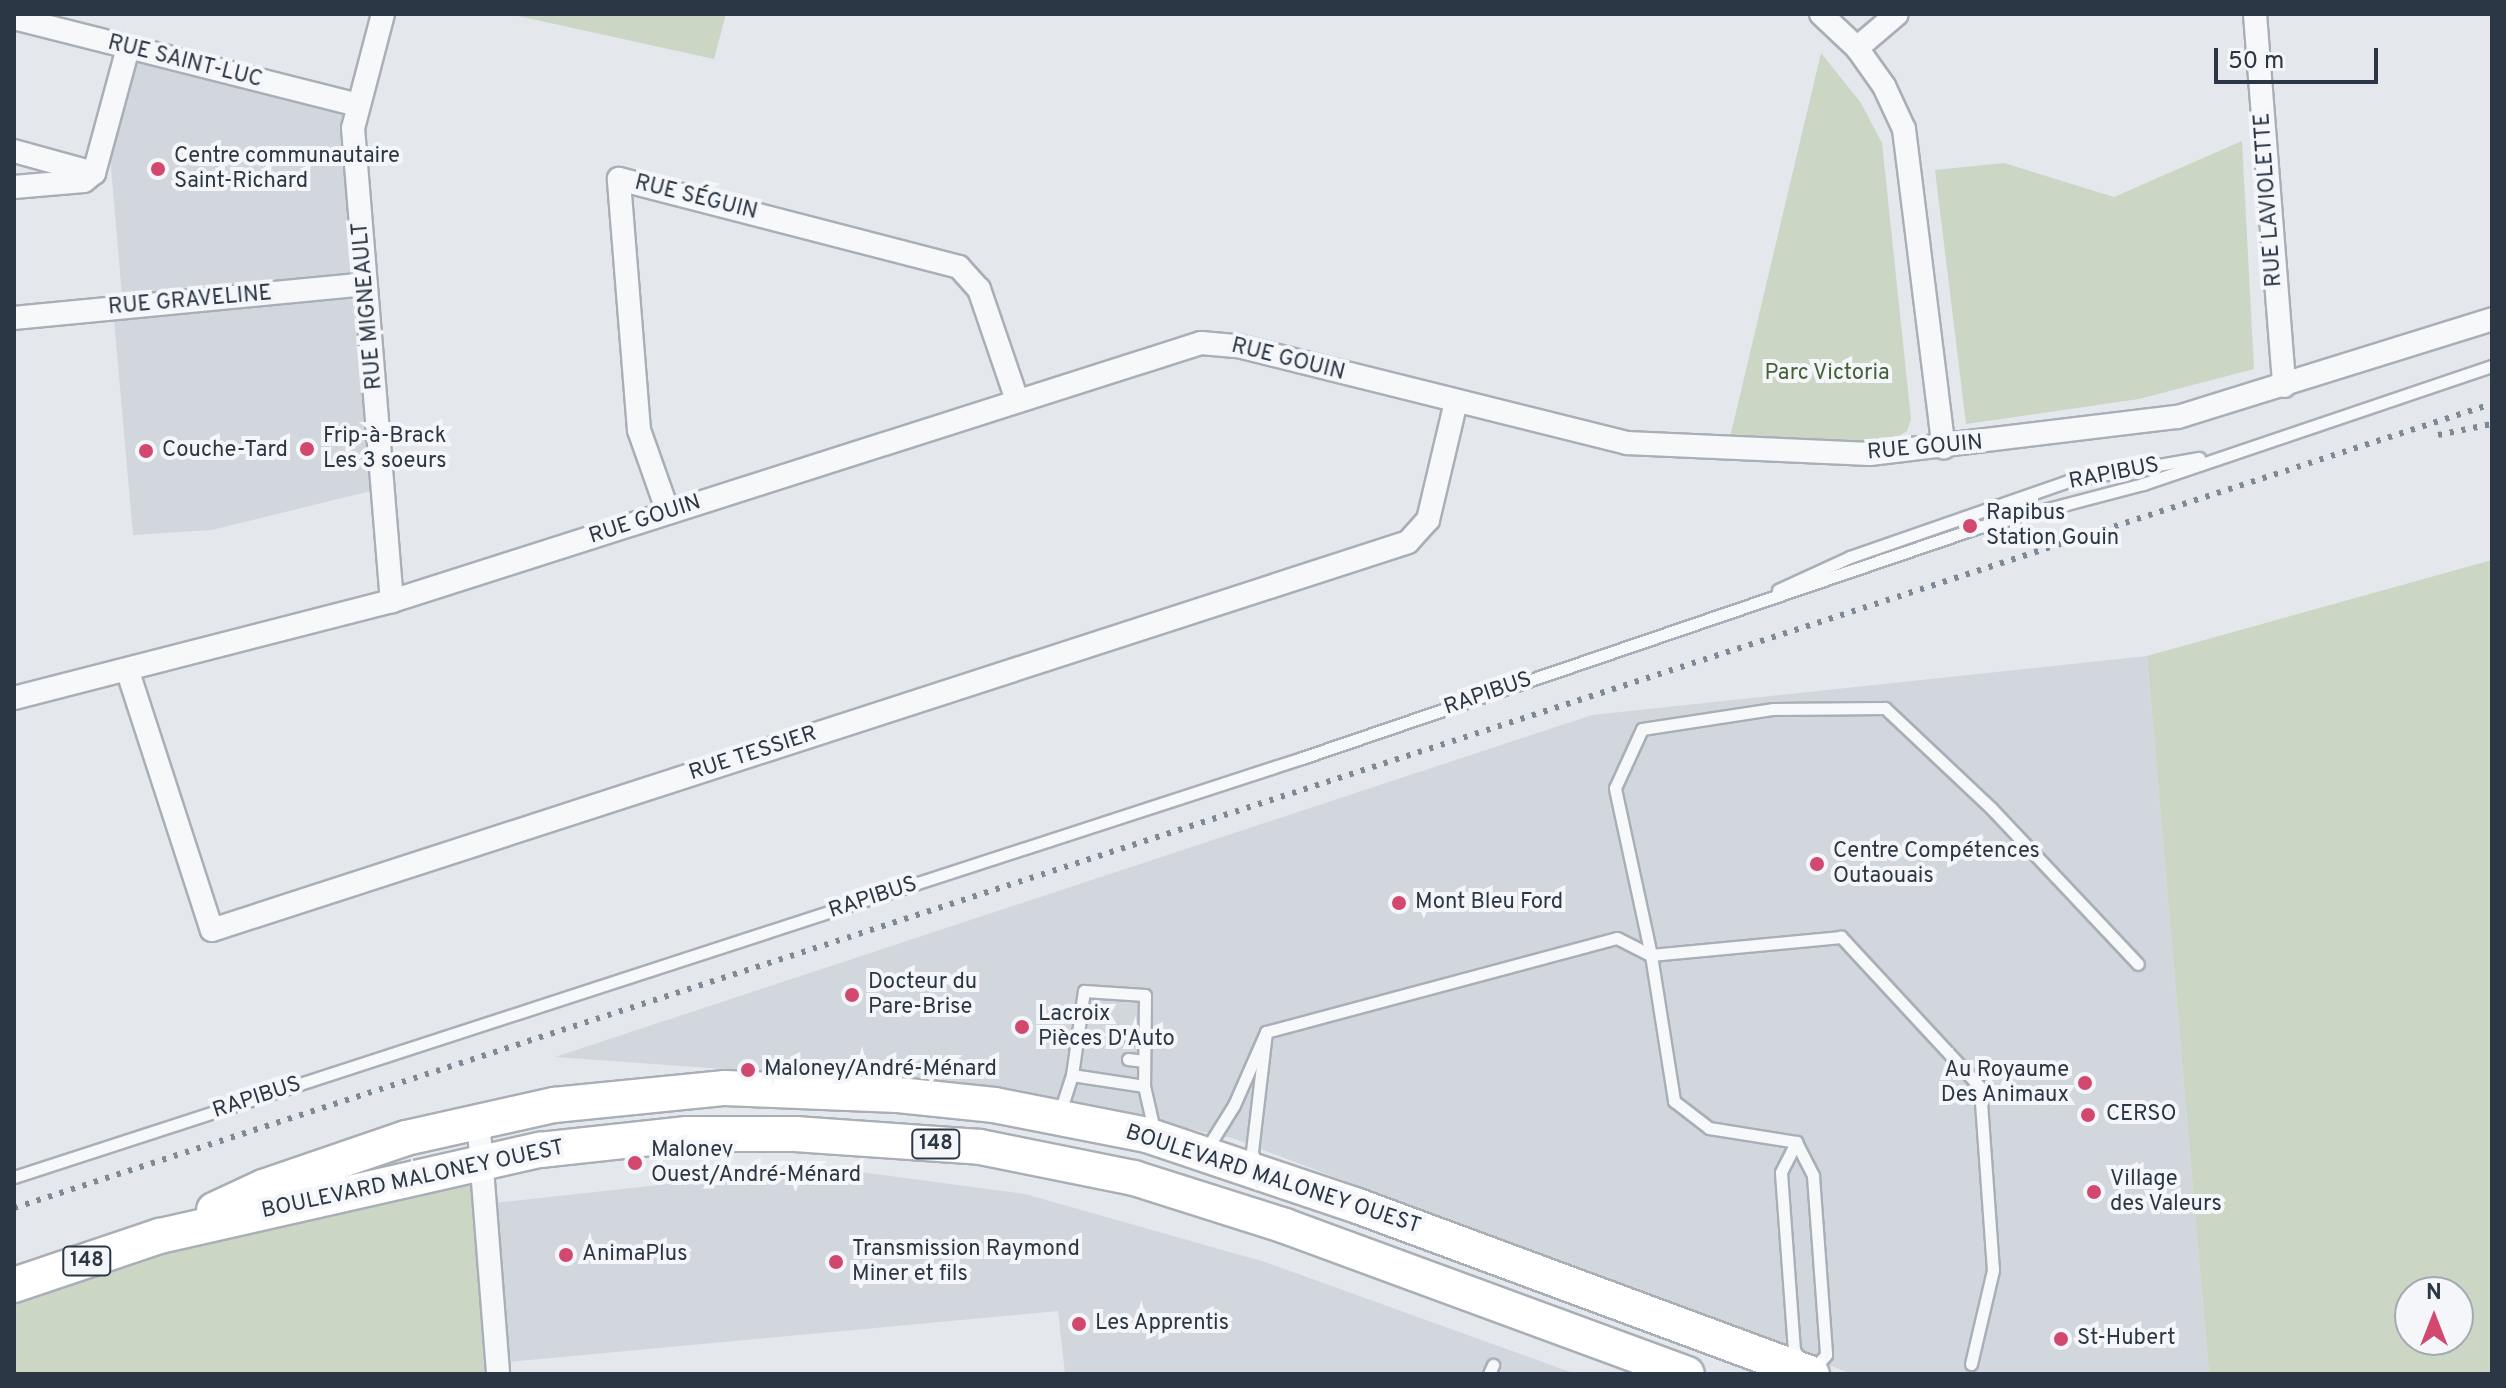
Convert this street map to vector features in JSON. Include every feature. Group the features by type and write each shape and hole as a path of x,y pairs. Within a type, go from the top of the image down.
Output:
{"main road":[{"name":"BOULEVARD MALONEY OUEST","path":"160,1236 263,1187 478,1118 725,1088 898,1095 1059,1116 1156,1138 1259,1172 1810,1374"},
{"name":"BOULEVARD MALONEY OUEST","path":"14,1285 160,1236 480,1162 687,1134 887,1140 1041,1158 1206,1199 1687,1374"}],"street":[{"name":"RUE MIGNEAULT","path":"383,14 353,128 392,601"},
{"path":"1821,14 1857,48 1896,108 1911,153 1944,448"},
{"path":"1857,48 1897,14"},
{"name":"RUE LAVIOLETTE","path":"2255,14 2284,386"},
{"name":"RUE SAINT-LUC","path":"14,18 357,105"},
{"path":"14,187 84,181 94,173 128,48"},
{"path":"14,151 94,173"},
{"name":"RUE SÉGUIN","path":"668,512 639,430 619,179 959,267 979,289 1017,400"},
{"name":"RUE GRAVELINE","path":"14,318 365,284"},
{"name":"RUE GOUIN","path":"14,698 128,672 392,601 1183,347 1219,343 1456,402 1650,445 1807,455 1944,448 2147,423 2284,386 2492,319"},
{"name":"RUE TESSIER","path":"128,672 212,930 1408,542 1428,520 1456,402"},
{"path":"478,1118 498,1374"}],"lane":[{"name":"RAPIBUS","path":"14,1177 1302,758 1979,527 2143,484 2492,366"},
{"name":"RAPIBUS","path":"1730,612 1850,557 2068,481 2232,452"},
{"path":"1796,1142 1709,1128 1674,1101 1651,955 1615,788 1642,729 1773,709 1885,708 1991,808 2138,964"},
{"path":"1266,1032 1617,938 1651,955 1841,937 1980,1087 1993,1270 1971,1364"},
{"path":"1059,1116 1072,1075 1084,991 1145,995 1144,1086 1156,1138"},
{"path":"1077,1032 1091,1033"},
{"path":"1204,1153 1234,1105 1266,1032"},
{"path":"1259,1172 1252,1152 1266,1032"},
{"path":"1130,1038 1144,1039"},
{"path":"1075,1052 1089,1054"},
{"path":"1128,1059 1144,1061"},
{"path":"1072,1075 1144,1086"},
{"path":"1796,1142 1813,1176 1826,1355 1810,1374 1794,1350 1781,1172 1796,1142"}],"shaded area":[{"path":"128,48 357,105 383,488 212,530 133,535 113,308 123,307 108,133"},
{"path":"2147,656 2209,1374 1852,1374 1232,1138 1003,1089 555,1057 1592,715"},
{"path":"823,1167 1025,1194 1265,1262 1576,1374 1065,1374 1058,1311 497,1363 484,1204"}],"green space":[{"path":"509,14 726,14 714,59"},
{"name":"Parc Victoria","path":"1821,53 1861,103 1882,143 1911,419 1907,431 1870,454 1727,450"},
{"path":"2242,141 2254,369 2139,399 1966,424 1935,170 2004,163 2114,197"},
{"path":"2492,560 2492,1374 2209,1374 2147,656"},
{"path":"480,1162 498,1374 14,1374 14,1285"}],"railway":[{"path":"14,1208 2492,404"},
{"path":"2438,435 2492,424"}],"place":[{"name":"Centre communautaire Saint-Richard","path":"158,169"},
{"name":"Frip-à-Brack Les 3 soeurs","path":"307,449"},
{"name":"Couche-Tard","path":"146,451"},
{"name":"Rapibus Station Gouin","path":"1970,526"},
{"name":"Centre Compétences Outaouais","path":"1817,864"},
{"name":"Mont Bleu Ford","path":"1399,903"},
{"name":"Docteur du Pare-Brise","path":"852,995"},
{"name":"Lacroix Pièces D'Auto","path":"1022,1027"},
{"name":"Maloney/André-Ménard","path":"748,1070"},
{"name":"Au Royaume Des Animaux","path":"2085,1083"},
{"name":"CERSO","path":"2088,1115"},
{"name":"Maloney Ouest/André-Ménard","path":"635,1163"},
{"name":"Village des Valeurs","path":"2094,1192"},
{"name":"AnimaPlus","path":"566,1255"},
{"name":"Transmission Raymond Miner et fils","path":"836,1262"},
{"name":"Les Apprentis","path":"1079,1324"},
{"name":"St-Hubert","path":"2061,1339"}]}
